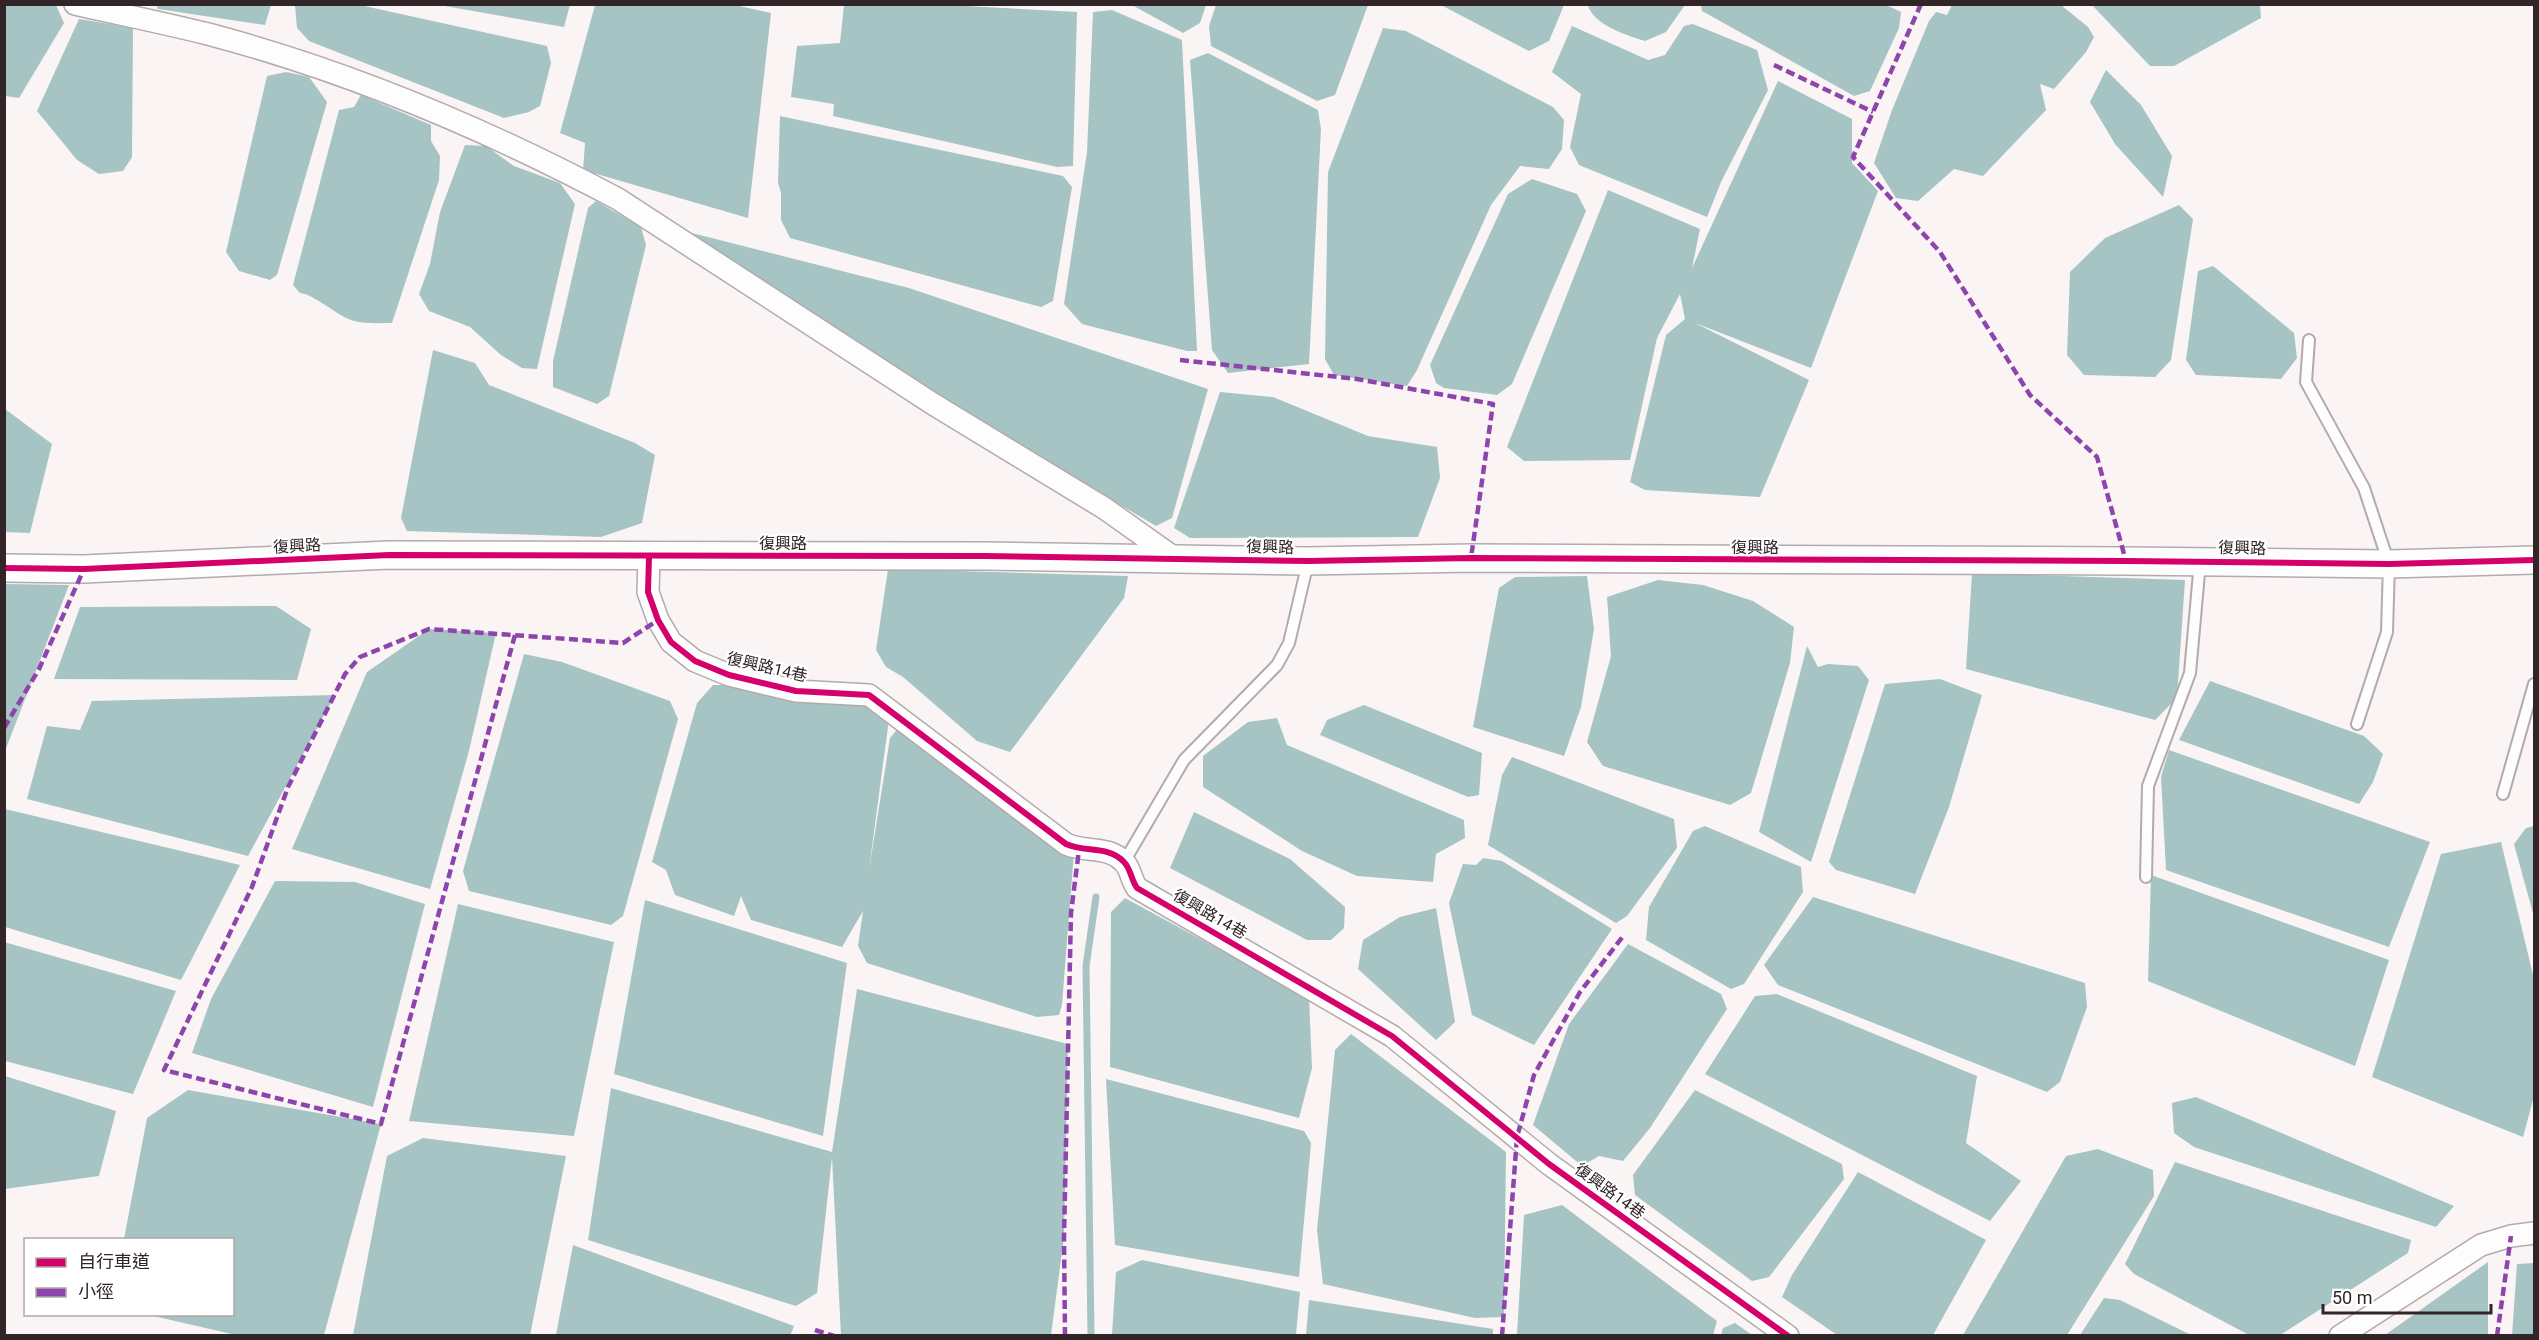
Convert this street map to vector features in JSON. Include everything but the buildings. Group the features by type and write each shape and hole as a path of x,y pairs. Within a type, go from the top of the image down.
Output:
{"street":[{"path":"75,4 209,34 350,78 575,176 618,199 933,404 1104,508 1176,559"},
{"name":"復興路","path":"4,568 84,569 389,555 984,556 1308,561 1472,558 2200,561 2389,564 2535,560"},
{"name":"復興路14巷","path":"649,557 648,592 658,620 671,642 695,661 729,675 796,690 869,695 1066,844 1078,850 1095,848 1107,851 1124,862 1131,881 1137,888 1392,1036 1549,1164 1788,1335"},
{"path":"2340,1335 2481,1245 2511,1236 2535,1233"}],"lane":[{"path":"2309,340 2306,382 2364,488 2389,564 2387,632 2357,724"},
{"path":"1124,862 1184,760 1277,665 1289,643 1308,561"},
{"path":"2146,877 2148,786 2190,674 2200,561"},
{"path":"2503,794 2535,684"}],"water":[{"path":"730,4 771,13 748,218 583,170 585,143 560,133 595,5"},
{"path":"1216,4 1368,5 1335,95 1317,101 1211,46 1209,26"},
{"path":"1564,4 1549,41 1529,51 1441,5"},
{"path":"1588,4 1685,5 1666,32 1645,41 1603,23 1591,12"},
{"path":"1884,4 1901,12 1899,28 1870,91 1854,96 1702,11 1701,5"},
{"path":"4,5 56,5 64,23 19,98 5,96"},
{"path":"156,5 271,5 265,25 158,9"},
{"path":"295,5 360,5 547,46 551,63 540,106 529,112 504,118 309,41 297,28"},
{"path":"439,5 570,5 564,27"},
{"path":"844,5 946,5 1077,12 1073,166 1057,167 833,116 834,104 791,97 797,46 840,43"},
{"path":"1132,5 1206,5 1200,23 1183,33"},
{"path":"1952,5 2061,5 2088,27 2094,37 2086,52 2054,89 2040,84 2046,110 1983,176 1954,169 1918,201 1896,198 1874,163 1892,110 1929,21 1936,12 1947,15"},
{"path":"2092,5 2260,5 2261,18 2174,66 2150,66"},
{"path":"1112,10 1182,40 1197,351 1187,351 1082,324 1064,304 1087,152 1093,12"},
{"path":"79,19 133,28 132,157 123,171 99,174 77,160 37,111"},
{"path":"1693,24 1757,50 1768,90 1721,182 1707,217 1579,165 1570,147 1581,94 1552,72 1572,26 1648,60 1665,55 1684,26"},
{"path":"1383,28 1406,31 1553,107 1564,120 1562,149 1549,169 1520,166 1491,205 1417,370 1407,386 1334,375 1325,359 1328,172"},
{"path":"1208,53 1318,110 1321,129 1309,364 1228,373 1212,350 1190,60"},
{"path":"2106,70 2141,105 2172,156 2163,197 2115,144 2090,102"},
{"path":"286,72 309,77 327,102 277,275 270,280 239,271 226,252 267,76"},
{"path":"1778,81 1852,119 1852,163 1878,191 1811,368 1695,323 1809,380 1760,497 1645,490 1630,482 1666,335 1685,319 1680,294 1657,338 1630,460 1524,461 1507,447 1608,190 1700,229 1692,268"},
{"path":"361,95 431,125 431,141 440,156 439,180 392,323 354,321 312,297 300,293 293,285 339,110 354,107"},
{"path":"780,116 1063,176 1072,187 1053,301 1041,307 790,238 781,220 781,193 778,183"},
{"path":"465,145 486,146 514,166 560,183 575,204 537,369 522,368 501,355 470,327 429,311 419,294 430,264 440,212"},
{"path":"1532,179 1577,194 1586,211 1512,384 1497,395 1444,388 1436,383 1430,365 1508,194"},
{"path":"596,201 641,227 646,245 609,396 597,404 553,387 553,361 588,208"},
{"path":"2179,205 2193,219 2171,360 2155,377 2084,375 2067,355 2070,272 2105,238"},
{"path":"664,226 909,288 1208,389 1172,518 1156,526 891,370 879,355 864,359"},
{"path":"2213,266 2294,333 2297,358 2281,379 2196,375 2186,360 2198,271"},
{"path":"433,350 475,363 489,385 635,443 655,455 642,523 601,537 407,531 401,518"},
{"path":"1220,392 1273,397 1368,436 1437,447 1440,478 1418,537 1190,538 1174,528"},
{"path":"5,409 52,444 30,533 5,532"},
{"path":"888,569 1128,576 1124,598 1010,752 977,741 903,677 886,667 876,650"},
{"path":"1972,573 2185,580 2177,698 2155,720 1966,669"},
{"path":"1587,576 1594,629 1581,707 1564,756 1473,727 1499,588 1515,577"},
{"path":"1658,580 1703,585 1753,601 1794,627 1790,663 1751,793 1730,805 1603,766 1587,742 1611,656 1607,597"},
{"path":"4,584 69,585 5,751"},
{"path":"276,606 311,629 297,680 54,679 80,607"},
{"path":"429,629 496,633 469,751 430,889 292,849 367,672"},
{"path":"1807,646 1818,667 1828,664 1858,666 1869,680 1811,862 1759,832"},
{"path":"524,654 562,662 670,701 678,719 623,916 611,925 469,891 463,871"},
{"path":"1940,679 1982,695 1949,807 1915,894 1836,870 1829,862 1885,684"},
{"path":"2210,681 2364,736 2383,754 2373,782 2359,804 2179,740"},
{"path":"713,685 740,685 801,703 803,699 864,702 889,719 869,870 890,738 900,726 1074,852 1062,1005 1059,1015 1037,1017 867,963 858,946 863,911 842,947 751,920 741,896 734,916 675,895 666,870 652,862 697,703"},
{"path":"335,695 248,856 27,799 47,726 80,730 92,701"},
{"path":"1364,705 1482,753 1479,795 1468,797 1320,735 1327,720"},
{"path":"1277,718 1287,745 1464,820 1465,838 1436,854 1433,882 1357,876 1302,851 1203,787 1203,756 1248,722"},
{"path":"2169,750 2430,842 2389,947 2166,870 2161,777"},
{"path":"1512,757 1674,819 1677,848 1627,916 1616,923 1488,845 1502,775"},
{"path":"5,809 240,865 181,980 5,927"},
{"path":"1194,812 1290,859 1345,907 1344,928 1331,940 1307,940 1170,868"},
{"path":"1705,826 1801,867 1803,892 1744,984 1731,989 1646,940 1649,907 1693,831"},
{"path":"2534,826 2534,917 2514,844 2526,828"},
{"path":"2501,842 2534,979 2534,1096 2523,1137 2372,1077 2441,854"},
{"path":"1483,858 1502,861 1612,929 1534,1045 1472,1015 1449,903 1463,864 1476,865"},
{"path":"2151,875 2389,960 2355,1066 2148,981"},
{"path":"275,881 355,882 425,904 373,1107 192,1053 211,999"},
{"path":"1813,897 2085,983 2087,1007 2060,1082 2047,1092 1778,985 1764,965"},
{"path":"1125,898 1309,998 1312,1068 1299,1118 1110,1067 1111,912"},
{"path":"645,900 847,963 823,1136 614,1074"},
{"path":"458,904 614,942 574,1136 409,1121"},
{"path":"1436,908 1455,1022 1436,1040 1358,969 1363,940 1400,917"},
{"path":"4,942 176,991 133,1094 5,1061"},
{"path":"1628,944 1721,994 1727,1009 1650,1128 1623,1161 1599,1156 1582,1166 1533,1125 1569,1024"},
{"path":"857,989 1068,1044 1064,1237 1051,1335 841,1335 832,1157 817,1293 796,1306 588,1240 611,1088 832,1152"},
{"path":"1777,994 1977,1076 1966,1143 2021,1181 1990,1221 1705,1074 1755,996"},
{"path":"1351,1034 1506,1152 1504,1317 1475,1318 1323,1284 1317,1230 1335,1050"},
{"path":"5,1076 116,1111 99,1176 5,1189"},
{"path":"1106,1079 1304,1131 1311,1143 1299,1277 1115,1245"},
{"path":"188,1090 381,1124 324,1335 236,1335 153,1316 234,1316 234,1238 124,1238 147,1118"},
{"path":"1695,1090 1842,1164 1844,1179 1769,1277 1752,1281 1635,1195 1633,1175"},
{"path":"2196,1097 2454,1206 2436,1227 2194,1147 2174,1133 2172,1103"},
{"path":"423,1138 566,1156 530,1335 353,1335 387,1156"},
{"path":"2098,1149 2153,1170 2154,1196 2067,1335 1963,1335 2066,1156"},
{"path":"2175,1162 2411,1240 2408,1253 2280,1335 2249,1335 2134,1274 2125,1264"},
{"path":"1858,1172 1986,1240 1933,1335 1837,1335 1782,1297 1792,1275"},
{"path":"1562,1205 1717,1321 1713,1335 1517,1335 1524,1215"},
{"path":"573,1245 794,1326 790,1336 556,1335"},
{"path":"1142,1260 1300,1292 1296,1335 1112,1335 1116,1272"},
{"path":"2488,1262 2488,1335 2385,1335"},
{"path":"2534,1263 2534,1335 2512,1335 2517,1264"},
{"path":"2104,1298 2120,1300 2191,1335 2080,1335"},
{"path":"1309,1300 1493,1329 1493,1335 1306,1335"},
{"path":"1735,1323 1752,1335 1721,1335 1723,1328"}],"waterway":[{"path":"1091,1336 1086,966 1096,897"}],"marked path":[{"path":"1921,4 1853,157 1940,252 2030,395 2097,457 2126,561"},
{"path":"1774,65 1873,112"},
{"path":"1180,360 1357,379 1493,404 1471,558"},
{"path":"4,728 39,669 84,569"},
{"path":"515,635 381,1124 164,1070 252,887 288,787 345,674 360,657 429,629 623,643 658,620"},
{"path":"1065,1336 1064,1237 1071,913 1079,850"},
{"path":"1502,1336 1517,1137 1534,1075 1580,992 1624,935"},
{"path":"2497,1336 2511,1236"},
{"path":"815,1330 834,1336"}],"cycle path":[{"path":"4,568 84,569 389,555 984,556 1308,561 1471,558 2389,564 2534,560"},
{"path":"649,557 648,592 658,620 671,642 695,661 729,675 796,691 869,695 1066,844 1104,851 1118,857 1130,871 1137,888 1392,1036 1549,1164 1788,1336"}]}
